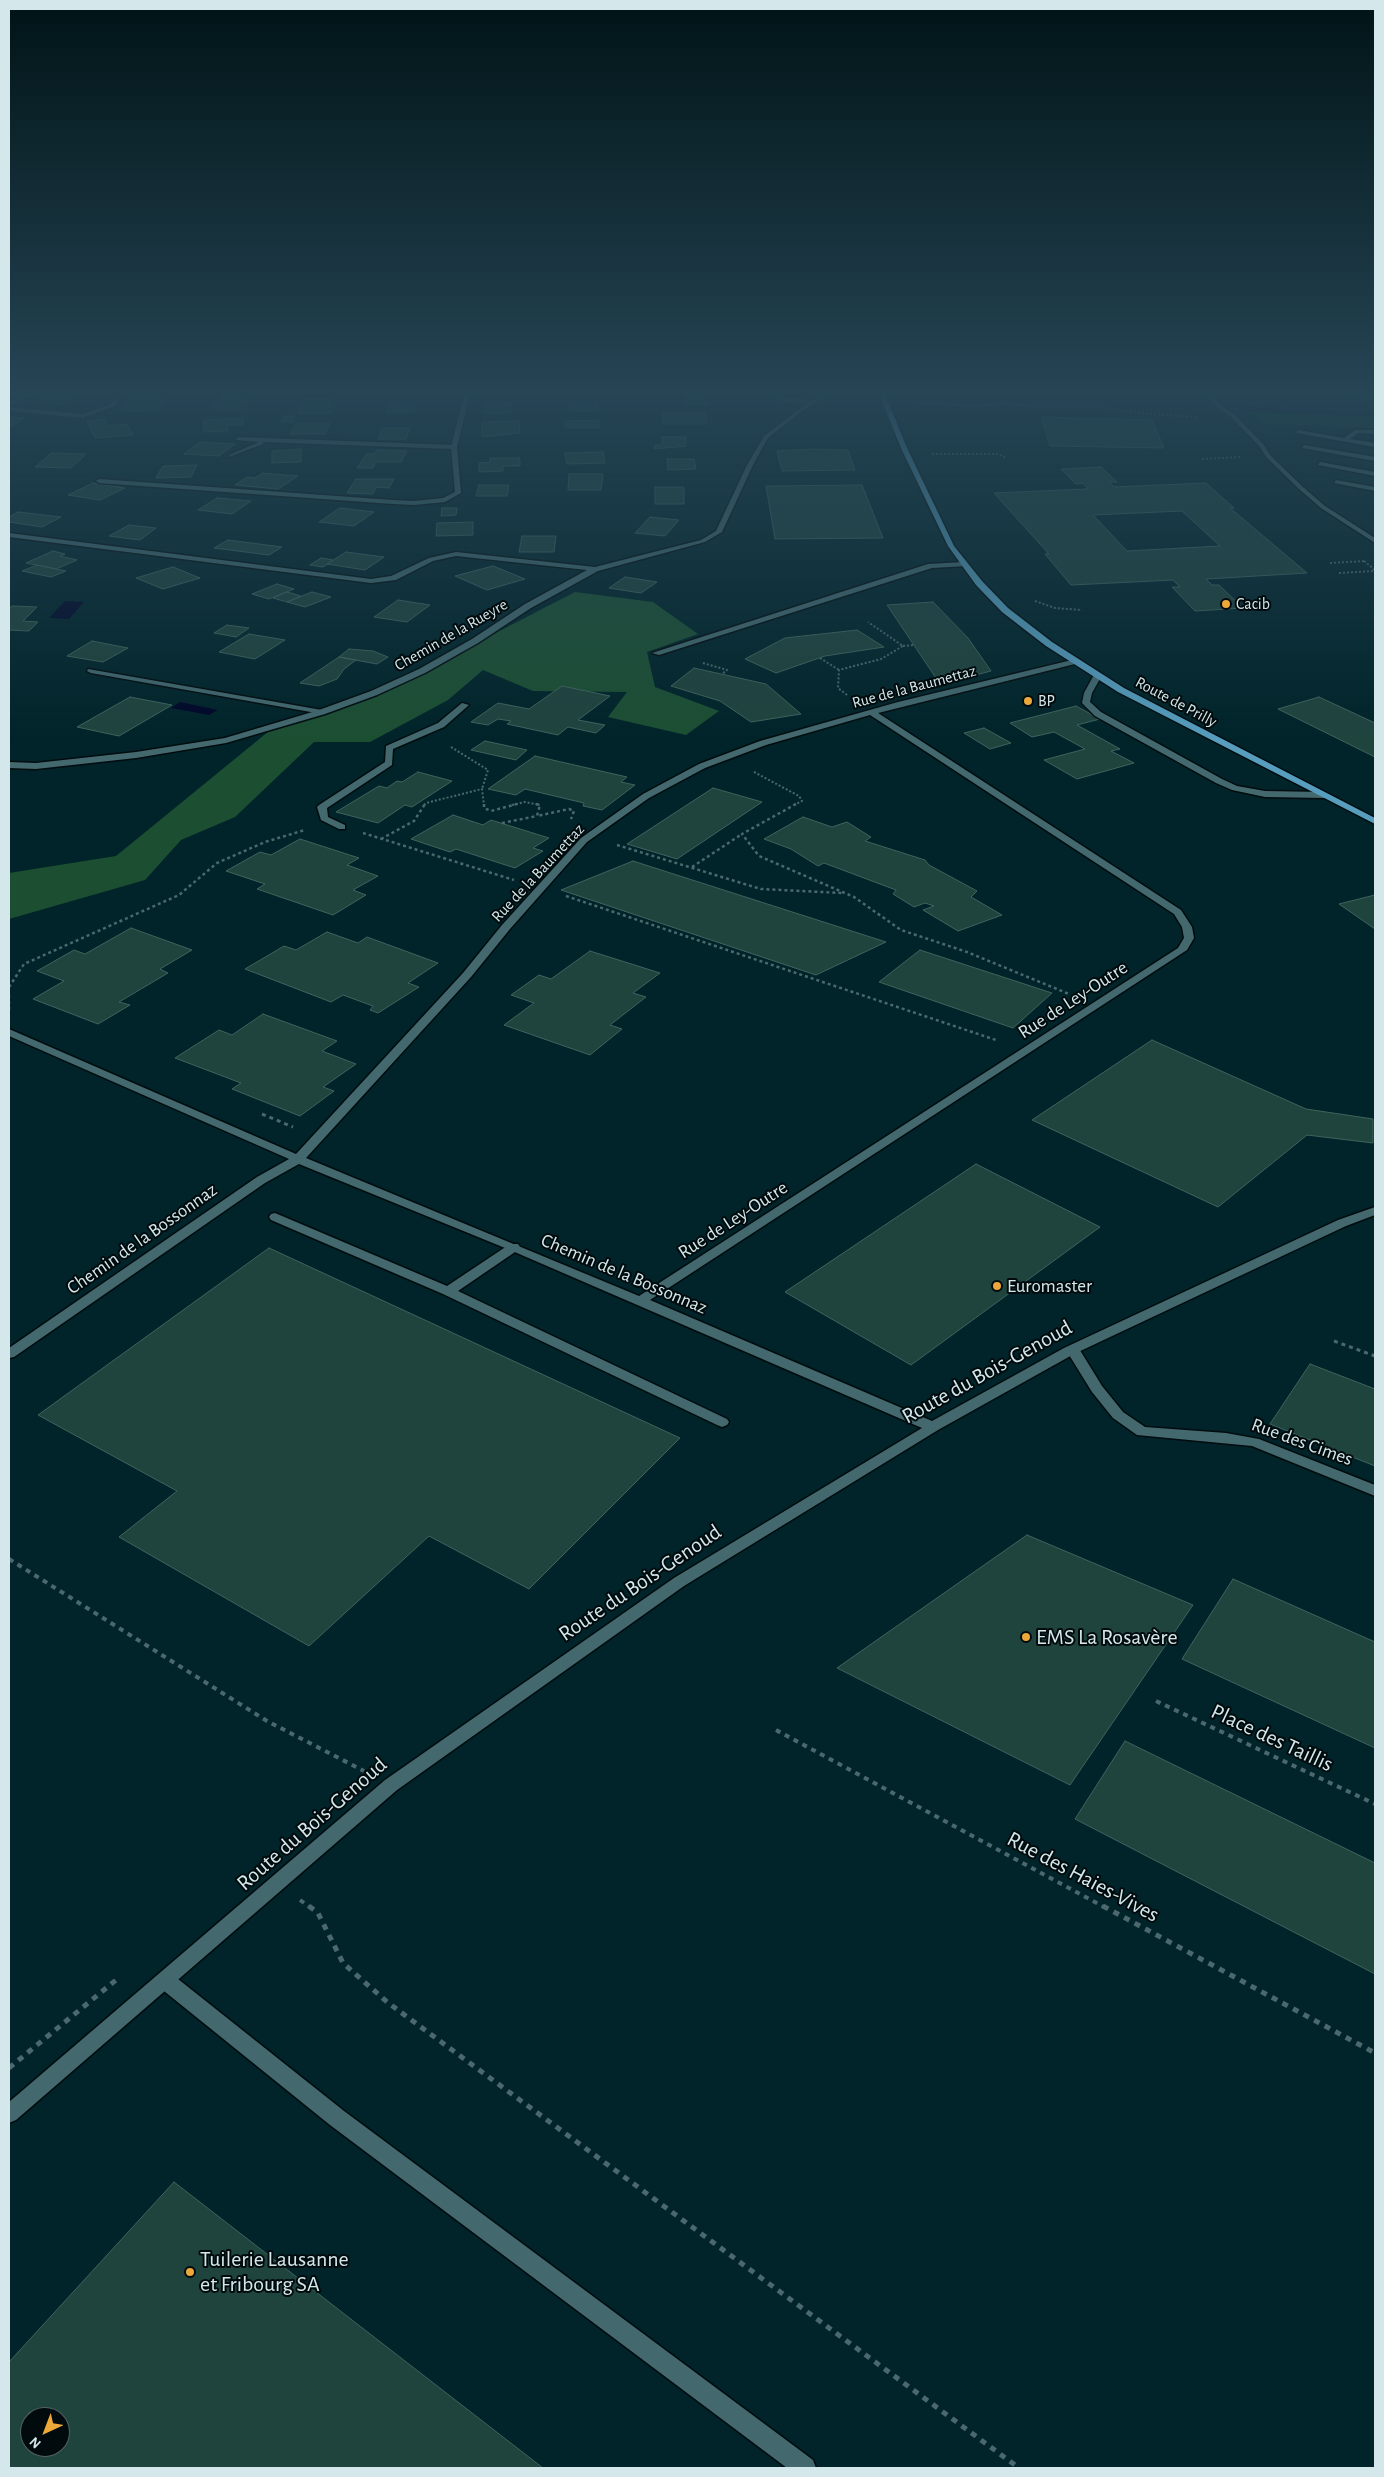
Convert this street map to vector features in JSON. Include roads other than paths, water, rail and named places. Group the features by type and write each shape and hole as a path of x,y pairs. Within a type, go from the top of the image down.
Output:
{"main road":[{"name":"Route de Prilly","path":"933,510 951,546 979,583 1005,610 1076,661 1121,690 1375,820"}],"street":[{"name":"Chemin de la Rueyre","path":"9,765 36,766 136,755 226,740 322,712 374,693 422,671 475,641 528,606 595,569 702,541 719,532 729,510"},
{"path":"1326,510 1375,541"},
{"path":"9,535 371,581 393,578 432,559 456,554 595,569"},
{"path":"656,654 931,566 964,564"},
{"name":"Rue de la Baumettaz","path":"298,1159 467,975 541,888 589,837 646,796 702,766 763,743 872,712 1076,661"},
{"path":"91,671 322,712"},
{"path":"1098,675 1088,693 1086,703 1098,714 1219,781 1235,788 1265,794 1324,795"},
{"path":"342,827 324,818 322,807 388,763 389,748 441,725 465,706"},
{"name":"Rue de Ley-Outre","path":"640,1301 1182,950 1189,938 1187,927 1178,912 872,712"},
{"name":"Chemin de la Bossonnaz","path":"9,1032 298,1159 640,1301 933,1427"},
{"name":"Chemin de la Bossonnaz","path":"9,1354 261,1180 298,1159"},
{"name":"Route du Bois-Genoud","path":"9,2114 166,1981 391,1785 679,1582 933,1427 1073,1350 1342,1223 1375,1211"},
{"path":"275,1217 448,1291 722,1422"},
{"path":"448,1291 514,1248"},
{"name":"Rue des Cimes","path":"1073,1350 1096,1389 1118,1415 1142,1432 1254,1442 1375,1491"},
{"path":"166,1981 337,2118 805,2468"}],"water":[{"path":"65,601 84,602 69,619 49,618"},
{"path":"180,702 218,710 209,715 171,708"}],"place":[{"name":"Cacib","path":"1226,604"},
{"name":"BP","path":"1028,701"},
{"name":"Euromaster","path":"997,1286"},
{"name":"EMS La Rosavère","path":"1026,1637"},
{"name":"Tuilerie Lausanne et Fribourg SA","path":"190,2272"}]}
